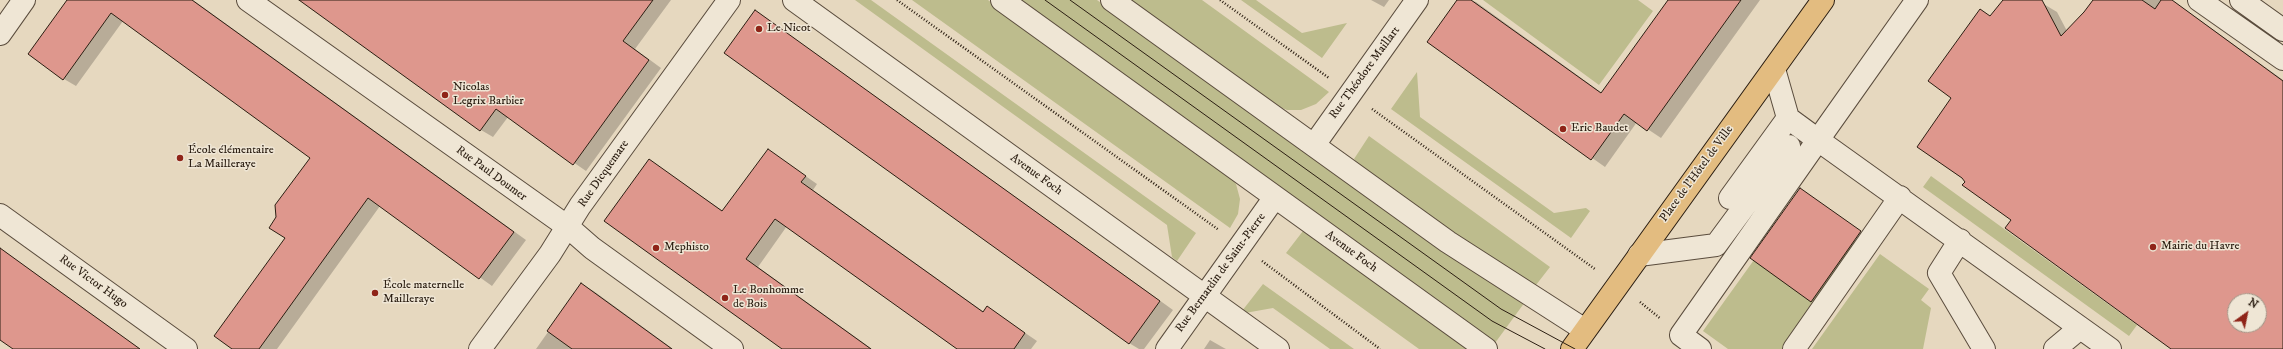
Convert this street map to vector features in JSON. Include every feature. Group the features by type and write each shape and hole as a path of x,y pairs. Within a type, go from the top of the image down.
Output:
{"main road":[{"name":"Place de l'Hôtel de Ville","path":"1572,349 1823,0"}],"street":[{"path":"0,34 24,0"},
{"name":"Rue Paul Doumer","path":"248,0 568,228 592,248 732,349"},
{"name":"Rue Dicquemare","path":"480,349 568,228 580,206 729,0"},
{"name":"Avenue Foch","path":"794,0 1278,349"},
{"name":"Avenue Foch","path":"1002,0 1486,349"},
{"path":"1112,0 1448,242 1585,330"},
{"name":"Rue Théodore Maillart","path":"1314,145 1417,0"},
{"path":"1700,349 1681,335 1917,0"},
{"path":"2199,0 2283,60"},
{"path":"2241,0 2283,30"},
{"path":"1774,68 1788,118 2110,349"},
{"path":"1730,198 1788,118"},
{"path":"1639,255 1716,245 1789,146"},
{"name":"Rue Bernardin de Saint-Pierre","path":"1166,349 1275,197"},
{"path":"1794,349 1900,197"},
{"name":"Rue Victor Hugo","path":"0,216 186,349"},
{"path":"1960,240 1939,273 1984,349"},
{"path":"2055,349 2080,328"}],"path":[{"path":"897,0 1222,233"},
{"path":"1220,0 1618,285 1681,335"},
{"path":"1256,258 1380,349"}],"shaded area":[{"path":"855,0 871,0 1196,233 1177,261 1172,257 1167,225"},
{"path":"912,0 988,0 1227,172 1236,184 1240,199 1238,214 1230,228"},
{"path":"1018,0 1097,0 1448,253 1525,302 1495,343"},
{"path":"1128,0 1202,0 1329,92 1316,104 1301,110 1287,110 1273,104"},
{"path":"1241,0 1256,0 1302,33 1347,23 1322,58"},
{"path":"1483,0 1638,0 1653,11 1599,85"},
{"path":"1417,72 1420,117 1554,213 1586,208 1590,211 1571,238 1391,109"},
{"path":"1369,136 1550,267 1536,285 1450,232 1361,168 1354,159"},
{"path":"1931,176 2137,325 2129,336 1923,187"},
{"path":"1797,200 1859,244 1783,349 1728,349 1703,331"},
{"path":"1303,231 1313,234 1472,349 1419,349 1286,253"},
{"path":"1880,254 1929,289 1921,300 1931,308 1923,349 1812,349"},
{"path":"1263,284 1354,349 1330,349 1273,308 1245,313 1242,311"}],"building":[{"path":"67,0 192,0 514,232 479,279 368,198 259,349 232,349 214,336 285,238 269,228 276,217 275,205 310,158 111,13 63,80 28,54"},
{"path":"299,0 653,0 623,41 649,60 573,165 496,109 480,131"},
{"path":"1457,0 1471,0 1601,93 1668,0 1741,0 1647,131 1624,114 1591,160 1427,42"},
{"path":"2003,0 2042,0 2061,36 2084,12 2093,0 2142,0 2155,9 2161,0 2172,0 2283,81 2283,349 2171,349 2005,228 2011,220 1962,185 1965,182 1962,178 1917,147 1951,98 1928,81 1980,9 1990,16"},
{"path":"755,10 1160,301 1129,344 724,53"},
{"path":"768,149 806,176 801,182 983,312 987,306 1025,333 1014,349 957,349 775,219 746,259 871,349 782,349 604,221 649,159 722,211"},
{"path":"1800,188 1861,231 1811,302 1750,258"},
{"path":"0,248 140,349 13,349 0,340"},
{"path":"581,283 672,349 572,349 547,331"}],"tram line":[{"path":"1045,0 1492,321 1545,349"},
{"path":"1070,0 1501,309 1575,349"}],"place":[{"name":"Le Nicot","path":"759,29"},
{"name":"Nicolas Legrix Barbier","path":"445,95"},
{"name":"Eric Baudet","path":"1563,129"},
{"name":"École élémentaire La Mailleraye","path":"180,158"},
{"name":"Mairie du Havre","path":"2153,247"},
{"name":"Mephisto","path":"656,248"},
{"name":"École maternelle Mailleraye","path":"375,293"},
{"name":"Le Bonhomme de Bois","path":"725,298"}]}
